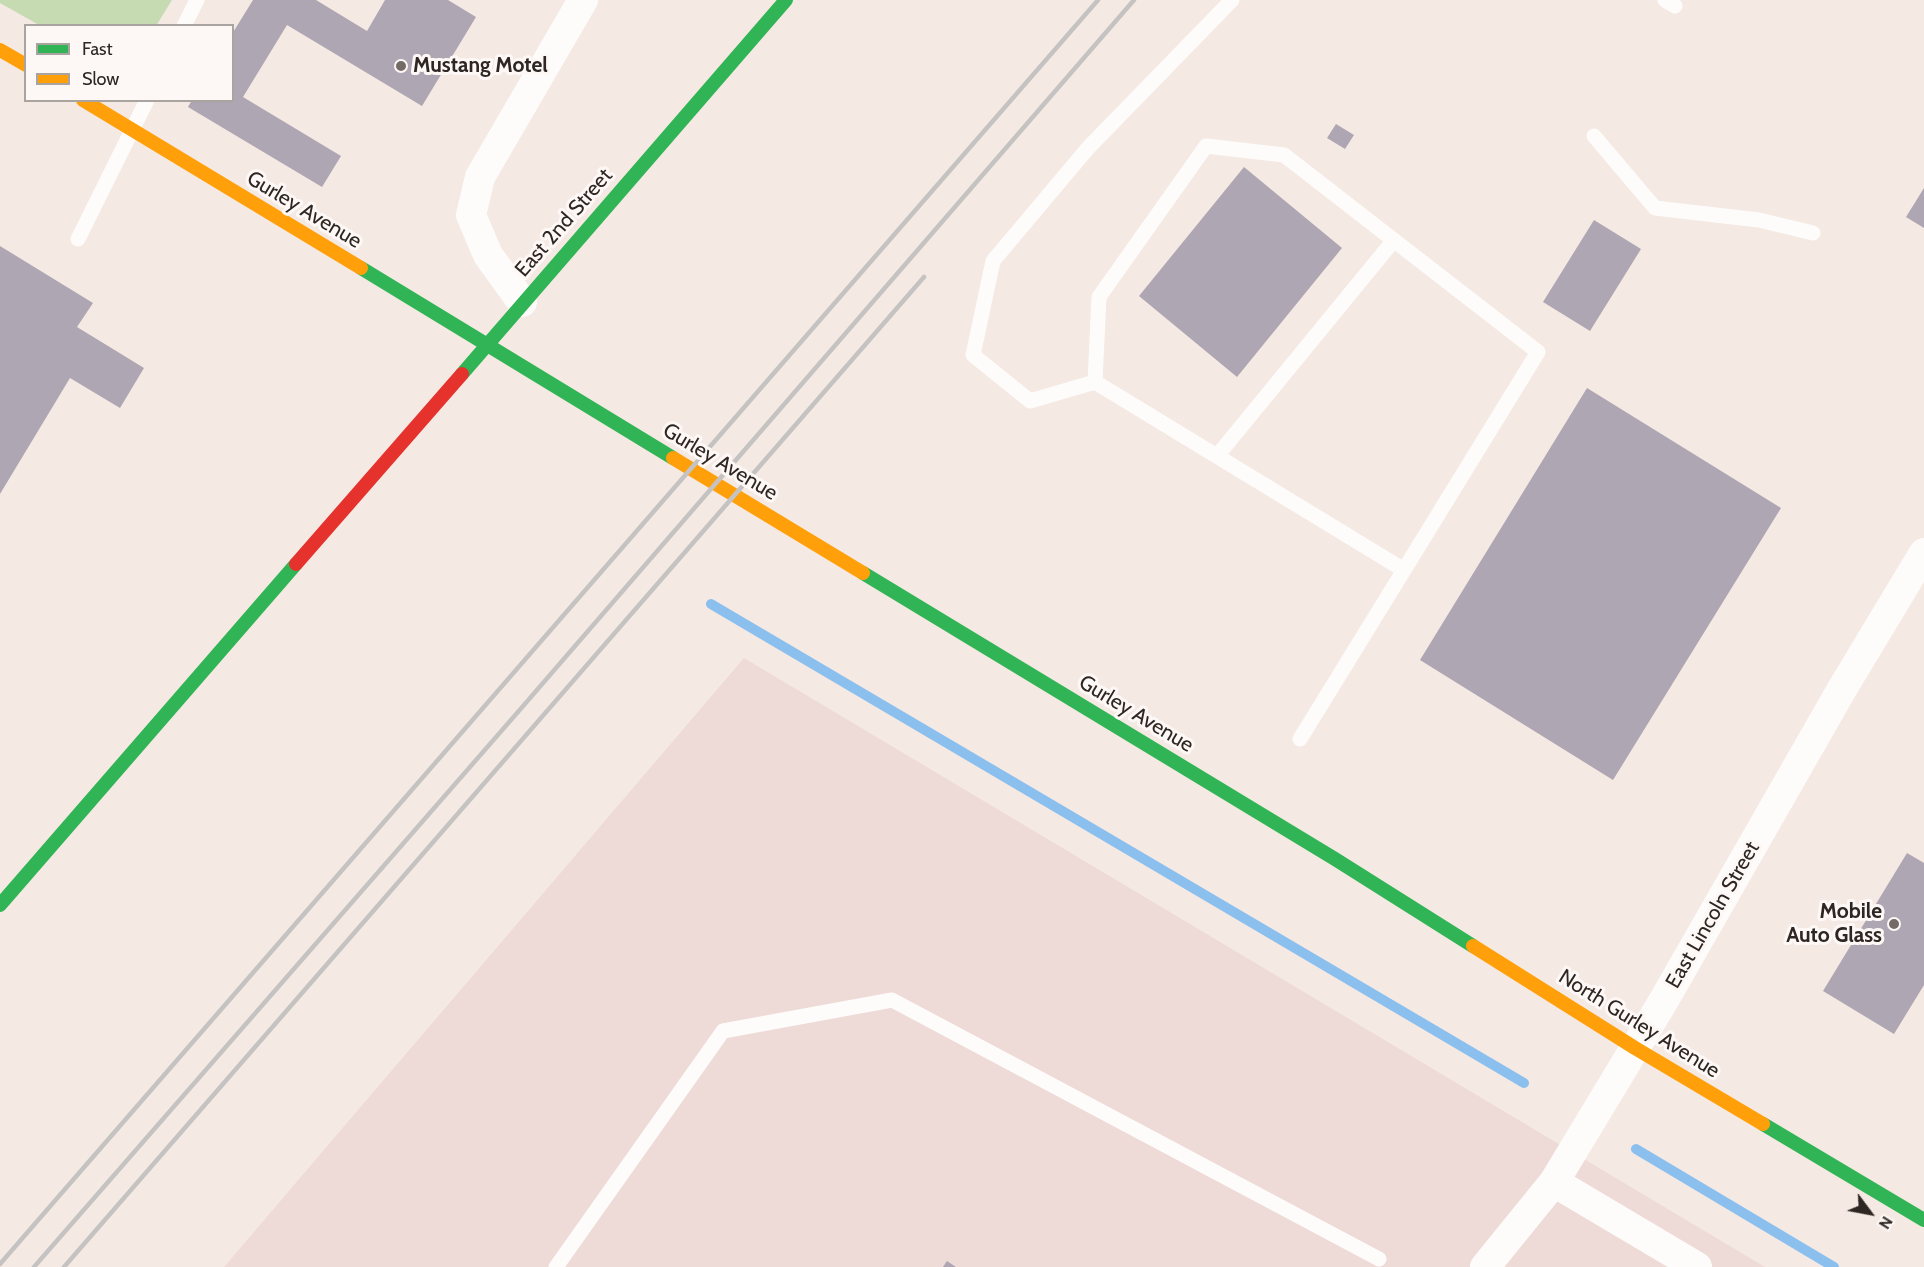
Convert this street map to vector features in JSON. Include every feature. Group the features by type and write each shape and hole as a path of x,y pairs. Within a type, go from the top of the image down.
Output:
{"street":[{"path":"522,302 488,255 471,215 480,177 583,0"},
{"name":"East 2nd Street","path":"0,905 786,0"},
{"path":"0,50 24,64"},
{"name":"Gurley Avenue","path":"86,102 1335,859"},
{"name":"East Lincoln Street","path":"1485,1267 1554,1182 1664,1000 1842,689 1924,553"},
{"name":"North Gurley Avenue","path":"1335,859 1635,1048 1924,1220"},
{"path":"1554,1182 1697,1267"}],"lane":[{"path":"185,24 197,0"},
{"path":"1232,0 1088,148 993,261 973,355 1030,401 1095,382 1404,570"},
{"path":"78,239 146,102"},
{"path":"1594,136 1655,208 1758,220 1813,233"},
{"path":"1095,382 1099,297 1206,146 1284,155 1539,352 1300,740"},
{"path":"1217,456 1394,240"},
{"path":"556,1267 723,1031 892,1000 1379,1259"}],"shaded area":[{"path":"744,658 1765,1267 224,1267"}],"green space":[{"path":"0,0 172,0 157,24 37,24 0,3"}],"building":[{"name":"Mustang Motel","path":"253,0 316,0 367,31 385,0 448,0 476,17 422,106 287,25 243,97 341,156 322,187 188,107 191,102 234,102 234,31"},
{"path":"1336,124 1354,135 1345,149 1327,138"},
{"path":"1244,167 1342,248 1237,377 1139,296"},
{"path":"1924,188 1924,228 1906,217"},
{"path":"1594,220 1641,249 1590,331 1543,302"},
{"path":"0,246 93,303 77,327 144,368 120,408 70,378 0,494"},
{"path":"1587,388 1781,508 1613,780 1420,660"},
{"name":"Mobile Auto Glass","path":"1907,853 1924,863 1924,985 1894,1034 1823,991"},
{"path":"947,1261 956,1267 943,1267"}],"waterway":[{"path":"711,604 1524,1083"},
{"path":"1636,1149 1834,1267"}],"railway":[{"path":"0,1264 1098,0"},
{"path":"34,1267 1134,0"},
{"path":"64,1267 924,277"}],"traffic: fast":[{"path":"462,374 786,0"},
{"path":"361,268 673,458"},
{"path":"0,905 296,564"},
{"path":"863,573 1335,859 1473,946"},
{"path":"1763,1124 1924,1220"}],"traffic: slow":[{"path":"0,50 24,64"},
{"path":"86,102 361,268"},
{"path":"673,458 863,573"},
{"path":"1473,946 1635,1048 1763,1124"}],"traffic: jam":[{"path":"296,564 462,374"}],"place":[{"name":"Mustang Motel","path":"401,66"},
{"name":"Mobile Auto Glass","path":"1894,924"}]}
